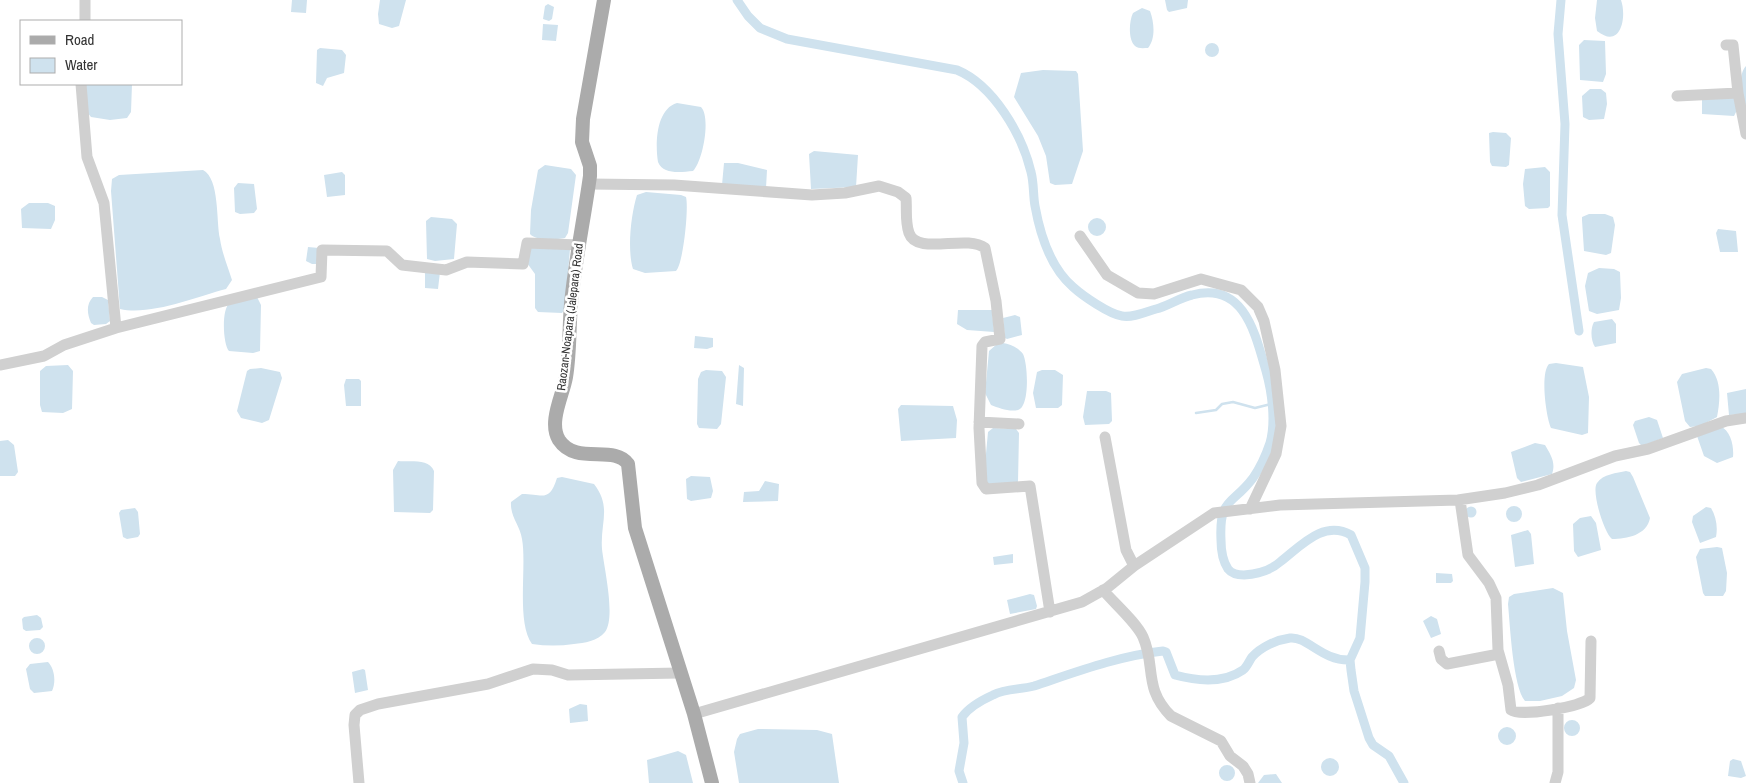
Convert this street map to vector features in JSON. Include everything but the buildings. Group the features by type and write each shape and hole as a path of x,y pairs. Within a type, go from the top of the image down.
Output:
{"main road":[{"name":"Raozan-Noapara (Jalepara) Road","path":"604,0 583,119 583,146 590,170 589,184 571,304 566,376 556,416 556,431 559,440 570,450 586,454 618,456 628,464 635,528 694,714 712,783"}],"street":[{"path":"85,0 85,20"},
{"path":"1726,45 1733,45 1738,93 1746,134"},
{"path":"81,85 87,157 104,203 116,328"},
{"path":"1677,96 1738,93"},
{"path":"589,184 674,185 812,195 845,193 872,186 898,192 906,198 909,234 916,242 924,244 975,244 985,248 1000,339 985,342 982,346 979,422 982,483 986,489 1030,486 1050,612"},
{"path":"1080,236 1107,275 1138,293 1154,294 1201,279 1240,290 1258,306 1264,321 1275,370 1281,426 1276,454 1245,510"},
{"path":"0,365 44,356 64,345 116,328 322,277 322,250 388,251 402,265 446,270 466,262 523,264 527,243 579,245"},
{"path":"694,714 1082,602 1103,590 1134,566 1214,513 1280,505 1460,500 1538,485 1615,456 1648,449 1726,421 1746,418"},
{"path":"979,422 1019,424"},
{"path":"1105,437 1126,550 1134,566"},
{"path":"1460,500 1468,555 1496,598 1499,654 1508,685 1511,710 1518,713 1558,708 1583,704 1590,698 1592,640"},
{"path":"1103,590 1143,637 1156,696 1166,711 1171,716 1221,741 1230,756 1243,766 1248,774 1250,783"},
{"path":"1439,651 1441,659 1447,664 1499,654"},
{"path":"360,783 354,725 355,715 360,710 378,704 488,684 533,669 552,670 568,676 680,673"},
{"path":"1555,783 1558,772 1558,708"}],"water":[{"path":"292,0 307,0 306,13 291,12"},
{"path":"380,0 406,0 399,26 392,28 379,24"},
{"path":"1165,0 1188,0 1187,8 1169,12"},
{"path":"1597,0 1621,0 1623,7 1622,22 1617,34 1612,37 1605,36 1597,31 1595,18"},
{"path":"548,4 554,7 552,19 549,21 543,19 545,6"},
{"path":"1142,8 1150,11 1153,25 1152,40 1148,48 1136,47 1130,35 1133,13"},
{"path":"543,24 558,25 556,41 542,40"},
{"path":"1584,40 1605,41 1606,74 1603,82 1580,80 1579,45"},
{"path":"1209,43 1215,43 1219,50 1215,57 1209,57 1205,53 1205,47"},
{"path":"320,48 342,50 346,55 344,73 327,78 323,86 316,83 317,50"},
{"path":"1746,66 1746,110 1742,94 1741,76"},
{"path":"1043,70 1076,71 1078,74 1083,151 1072,184 1055,185 1050,183 1046,156 1038,136 1014,97 1021,73"},
{"path":"85,85 132,85 131,112 127,118 110,120 91,117 87,112"},
{"path":"1590,89 1601,89 1606,93 1607,104 1604,119 1589,120 1583,117 1582,96"},
{"path":"1734,97 1737,110 1734,116 1702,114 1702,100"},
{"path":"677,103 701,107 704,112 706,129 703,149 697,166 693,171 668,171 660,166 658,162 657,137 661,120 665,112"},
{"path":"1489,133 1506,133 1511,138 1509,165 1506,167 1492,166 1490,162"},
{"path":"814,151 858,155 856,187 811,189 809,154"},
{"path":"724,163 738,163 767,170 766,188 722,185"},
{"path":"545,165 571,169 576,175 568,233 565,238 541,239 530,234 531,210 538,170"},
{"path":"1545,167 1550,172 1550,206 1548,208 1529,209 1525,206 1523,184 1525,169"},
{"path":"203,170 212,182 215,191 221,244 232,280 226,289 173,305 145,310 120,309 111,191 112,179 119,175"},
{"path":"342,172 345,175 345,195 327,197 324,175"},
{"path":"238,183 254,184 257,209 254,213 240,214 235,212 234,188"},
{"path":"646,192 686,197 685,236 679,267 676,271 645,273 633,269 630,252 630,232 633,212 637,195"},
{"path":"29,203 48,203 55,206 55,220 51,229 22,228 21,209"},
{"path":"1589,214 1605,214 1613,217 1615,225 1611,253 1606,255 1584,251 1582,217"},
{"path":"431,217 452,219 457,224 454,259 435,261 427,259 426,221"},
{"path":"1093,218 1101,218 1106,223 1104,234 1093,236 1088,231 1088,223"},
{"path":"1718,229 1736,231 1738,252 1720,252 1716,233"},
{"path":"308,247 319,248 317,264 306,261"},
{"path":"531,248 570,249 565,309 562,313 538,312 535,308 535,274 527,263"},
{"path":"1599,268 1614,269 1620,272 1621,298 1619,310 1597,314 1589,311 1585,286 1588,273"},
{"path":"425,270 440,272 438,289 425,288"},
{"path":"93,297 102,297 108,300 110,321 106,324 94,325 91,323 88,309"},
{"path":"257,297 261,305 260,351 253,353 229,351 225,342 224,327 227,306 233,302"},
{"path":"958,310 992,310 994,332 967,330 957,324"},
{"path":"1015,315 1020,317 1022,335 1007,339 1005,338 1003,318"},
{"path":"1612,319 1616,324 1616,343 1595,347 1592,335 1594,322"},
{"path":"695,336 713,338 713,347 707,349 694,348"},
{"path":"1003,343 1019,350 1025,359 1027,375 1026,394 1022,407 1018,410 1008,410 991,405 985,393 989,351 997,344"},
{"path":"1556,363 1583,367 1589,397 1588,433 1582,435 1551,428 1547,415 1544,385 1546,369 1549,364"},
{"path":"68,365 73,371 72,409 63,413 42,412 40,405 40,371 46,366"},
{"path":"739,365 744,368 743,406 736,404"},
{"path":"261,368 280,372 282,378 269,420 262,423 241,418 237,411 247,371"},
{"path":"1706,368 1711,369 1715,374 1719,386 1717,417 1700,426 1690,427 1685,421 1677,382 1682,374"},
{"path":"706,370 722,371 726,377 721,424 717,429 699,428 697,424 698,379 701,372"},
{"path":"1055,370 1063,375 1062,405 1058,408 1036,408 1033,393 1037,372"},
{"path":"346,379 359,379 361,381 361,406 346,406 344,385"},
{"path":"1746,389 1746,414 1729,415 1727,393"},
{"path":"1087,391 1106,391 1111,393 1112,421 1109,424 1085,425 1083,417"},
{"path":"901,405 953,406 957,420 956,438 901,441 898,409"},
{"path":"1649,417 1657,420 1663,438 1642,446 1639,443 1633,425 1635,421"},
{"path":"1720,426 1727,431 1731,439 1733,457 1717,463 1704,456 1697,436"},
{"path":"993,428 1016,429 1019,433 1018,482 988,485 984,475 988,432"},
{"path":"8,440 14,445 18,472 15,476 0,476 0,441"},
{"path":"1535,443 1545,445 1549,452 1553,463 1552,474 1521,482 1517,478 1511,452"},
{"path":"398,461 424,462 432,467 434,471 433,510 430,513 394,512 393,470"},
{"path":"1630,472 1633,477 1650,518 1648,524 1641,532 1630,537 1612,539 1605,529 1599,512 1596,487 1600,480 1610,474"},
{"path":"691,476 710,477 713,491 711,498 691,501 687,499 686,479"},
{"path":"562,477 594,484 603,500 602,549 609,604 608,625 602,635 586,642 569,645 532,644 524,622 522,539 512,512 511,502 522,494 540,496 548,494 557,478"},
{"path":"765,481 779,484 778,501 743,502 744,492 759,491"},
{"path":"1471,506 1477,512 1471,518 1465,512"},
{"path":"1514,506 1522,514 1514,522 1506,514"},
{"path":"1706,507 1711,508 1714,514 1717,526 1716,537 1700,543 1692,522 1693,516"},
{"path":"135,508 138,512 140,534 138,537 127,539 123,537 119,513 121,510"},
{"path":"1591,516 1596,523 1601,550 1578,557 1574,551 1573,524 1580,518"},
{"path":"1528,530 1531,534 1534,564 1515,567 1511,535"},
{"path":"1722,548 1727,573 1726,591 1723,596 1705,596 1696,557 1700,549"},
{"path":"1013,554 1013,563 994,565 993,557"},
{"path":"1436,573 1452,574 1453,581 1451,583 1436,583"},
{"path":"1553,588 1563,593 1567,631 1576,680 1574,688 1562,696 1540,701 1525,701 1521,694 1515,670 1508,604 1509,597 1514,594"},
{"path":"1030,594 1034,595 1036,609 1010,614 1007,600"},
{"path":"37,615 41,618 43,627 40,630 26,631 23,629 22,619 24,617"},
{"path":"1431,616 1437,619 1441,634 1431,638 1423,621"},
{"path":"37,638 43,640 45,646 43,652 37,654 31,652 29,646 31,640"},
{"path":"48,662 54,676 52,691 34,693 30,689 26,669 30,664"},
{"path":"365,670 368,690 355,693 352,672"},
{"path":"580,704 587,705 588,721 570,723 569,709"},
{"path":"1572,720 1578,722 1580,728 1578,734 1572,736 1566,734 1564,728 1566,722"},
{"path":"1503,727 1511,727 1516,732 1514,743 1503,745 1498,740 1498,732"},
{"path":"758,729 817,730 832,734 839,783 739,783 734,752 737,739 740,734"},
{"path":"678,751 686,755 693,783 649,783 647,760"},
{"path":"1330,758 1336,761 1339,767 1336,773 1330,776 1324,773 1321,767 1324,761"},
{"path":"1733,759 1741,761 1746,776 1741,778 1728,776 1730,761"},
{"path":"1227,765 1235,773 1227,781 1219,773"},
{"path":"1276,774 1282,783 1258,783 1264,775"}],"waterway":[{"path":"737,0 748,16 760,28 787,39 957,70 970,77 982,87 1004,112 1021,142 1032,176 1035,206 1043,239 1058,270 1073,287 1096,304 1117,315 1130,316 1160,308 1192,295 1210,293 1224,296 1235,303 1251,327 1262,356 1271,397 1273,426 1270,443 1258,470 1246,487 1228,503 1222,516 1221,547 1224,562 1228,569 1235,574 1258,573 1276,565 1312,537 1331,530 1351,535 1365,568 1360,638 1350,660 1354,691 1369,738 1373,745 1389,756 1404,783"},
{"path":"1561,0 1558,34 1565,124 1562,215 1579,331"},
{"path":"1196,413 1216,410 1222,404 1233,402 1255,408 1271,404"},
{"path":"963,783 959,771 964,743 962,717 976,704 998,693 1034,686 1113,661 1163,651 1166,652 1175,675 1201,680 1227,678 1243,670 1252,657 1264,647 1290,638 1303,641 1331,657 1350,660"}]}
